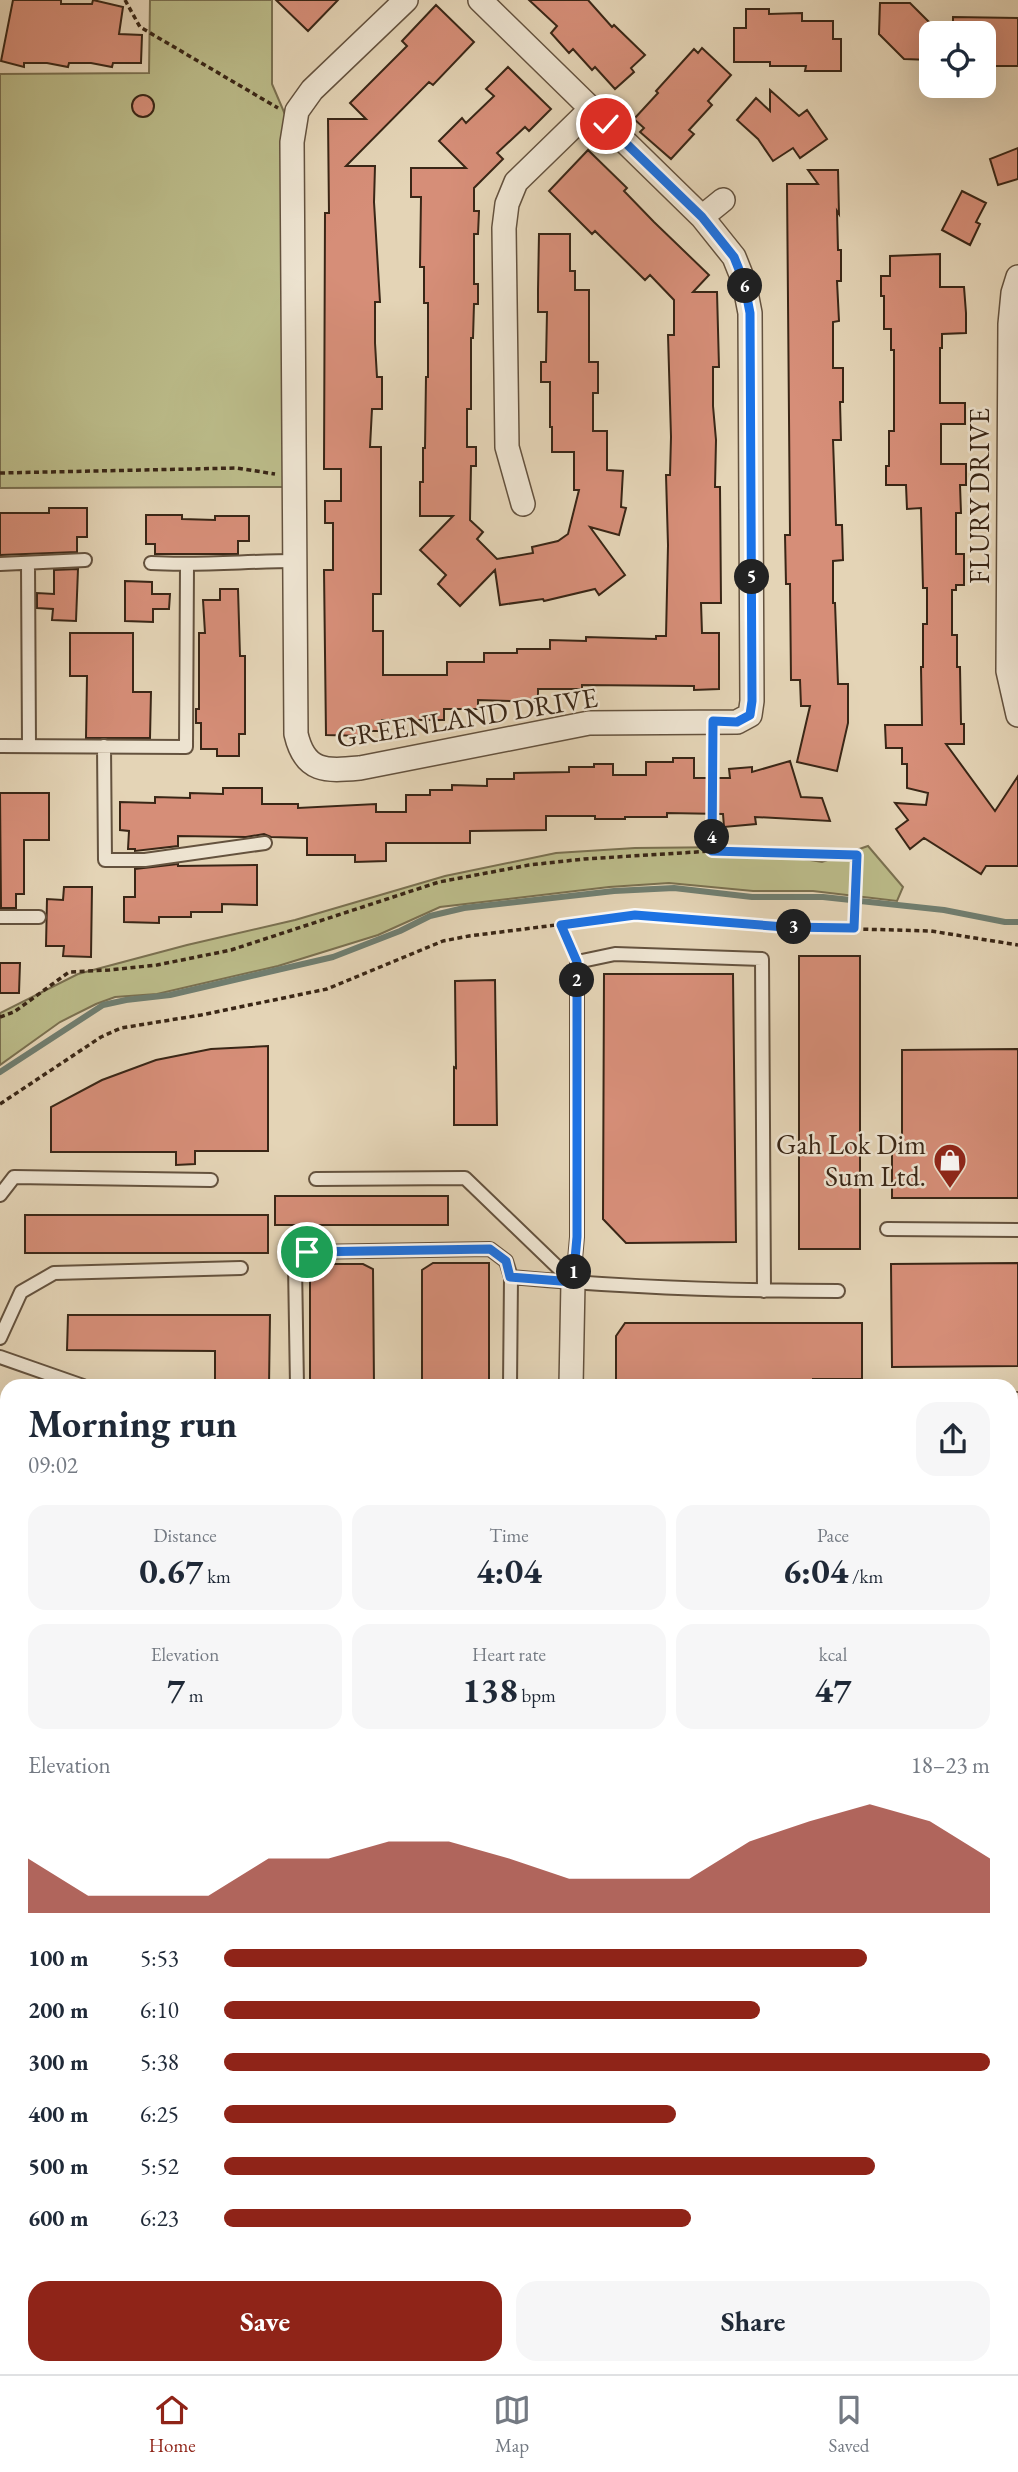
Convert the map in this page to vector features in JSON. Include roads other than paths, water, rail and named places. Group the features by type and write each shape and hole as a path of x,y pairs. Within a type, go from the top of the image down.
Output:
{"street":[{"name":"GREENLAND DRIVE","path":"406,0 312,90 297,111 292,142 296,734 300,751 312,763 330,771 360,768 589,723 737,722 750,715 750,313 744,282 734,257 702,217 480,0"},
{"path":"523,504 507,447 504,228 507,204 516,182 591,109"},
{"path":"702,217 723,200"},
{"name":"FLURY DRIVE","path":"1018,277 1013,293 1010,324 1008,657 1008,671 1018,715"},
{"path":"571,1379 573,1282"}],"lane":[{"path":"0,564 85,560"},
{"path":"151,563 187,566 242,561 295,561"},
{"path":"28,564 29,746"},
{"path":"0,746 186,747 187,566"},
{"path":"104,746 105,860 145,860 265,843"},
{"path":"0,917 39,916"},
{"path":"573,1282 577,1237 577,962 615,954 762,959 764,1291"},
{"path":"0,1195 14,1177 211,1180"},
{"path":"316,1179 465,1178 573,1282"},
{"path":"887,1229 1018,1230"},
{"path":"297,1379 295,1265 307,1252 490,1249 506,1261 510,1277 510,1379"},
{"path":"0,1338 21,1293 54,1273 241,1268"},
{"path":"510,1277 764,1291 838,1291"},
{"path":"0,1357 63,1379"}],"waterway":[{"path":"0,1072 103,1005 170,995 333,957 400,931 430,916 464,908 614,891 674,888 752,897 823,897 944,910 1018,922"}],"place":[{"name":"Gah Lok Dim Sum Ltd.","path":"950,1190"}]}
